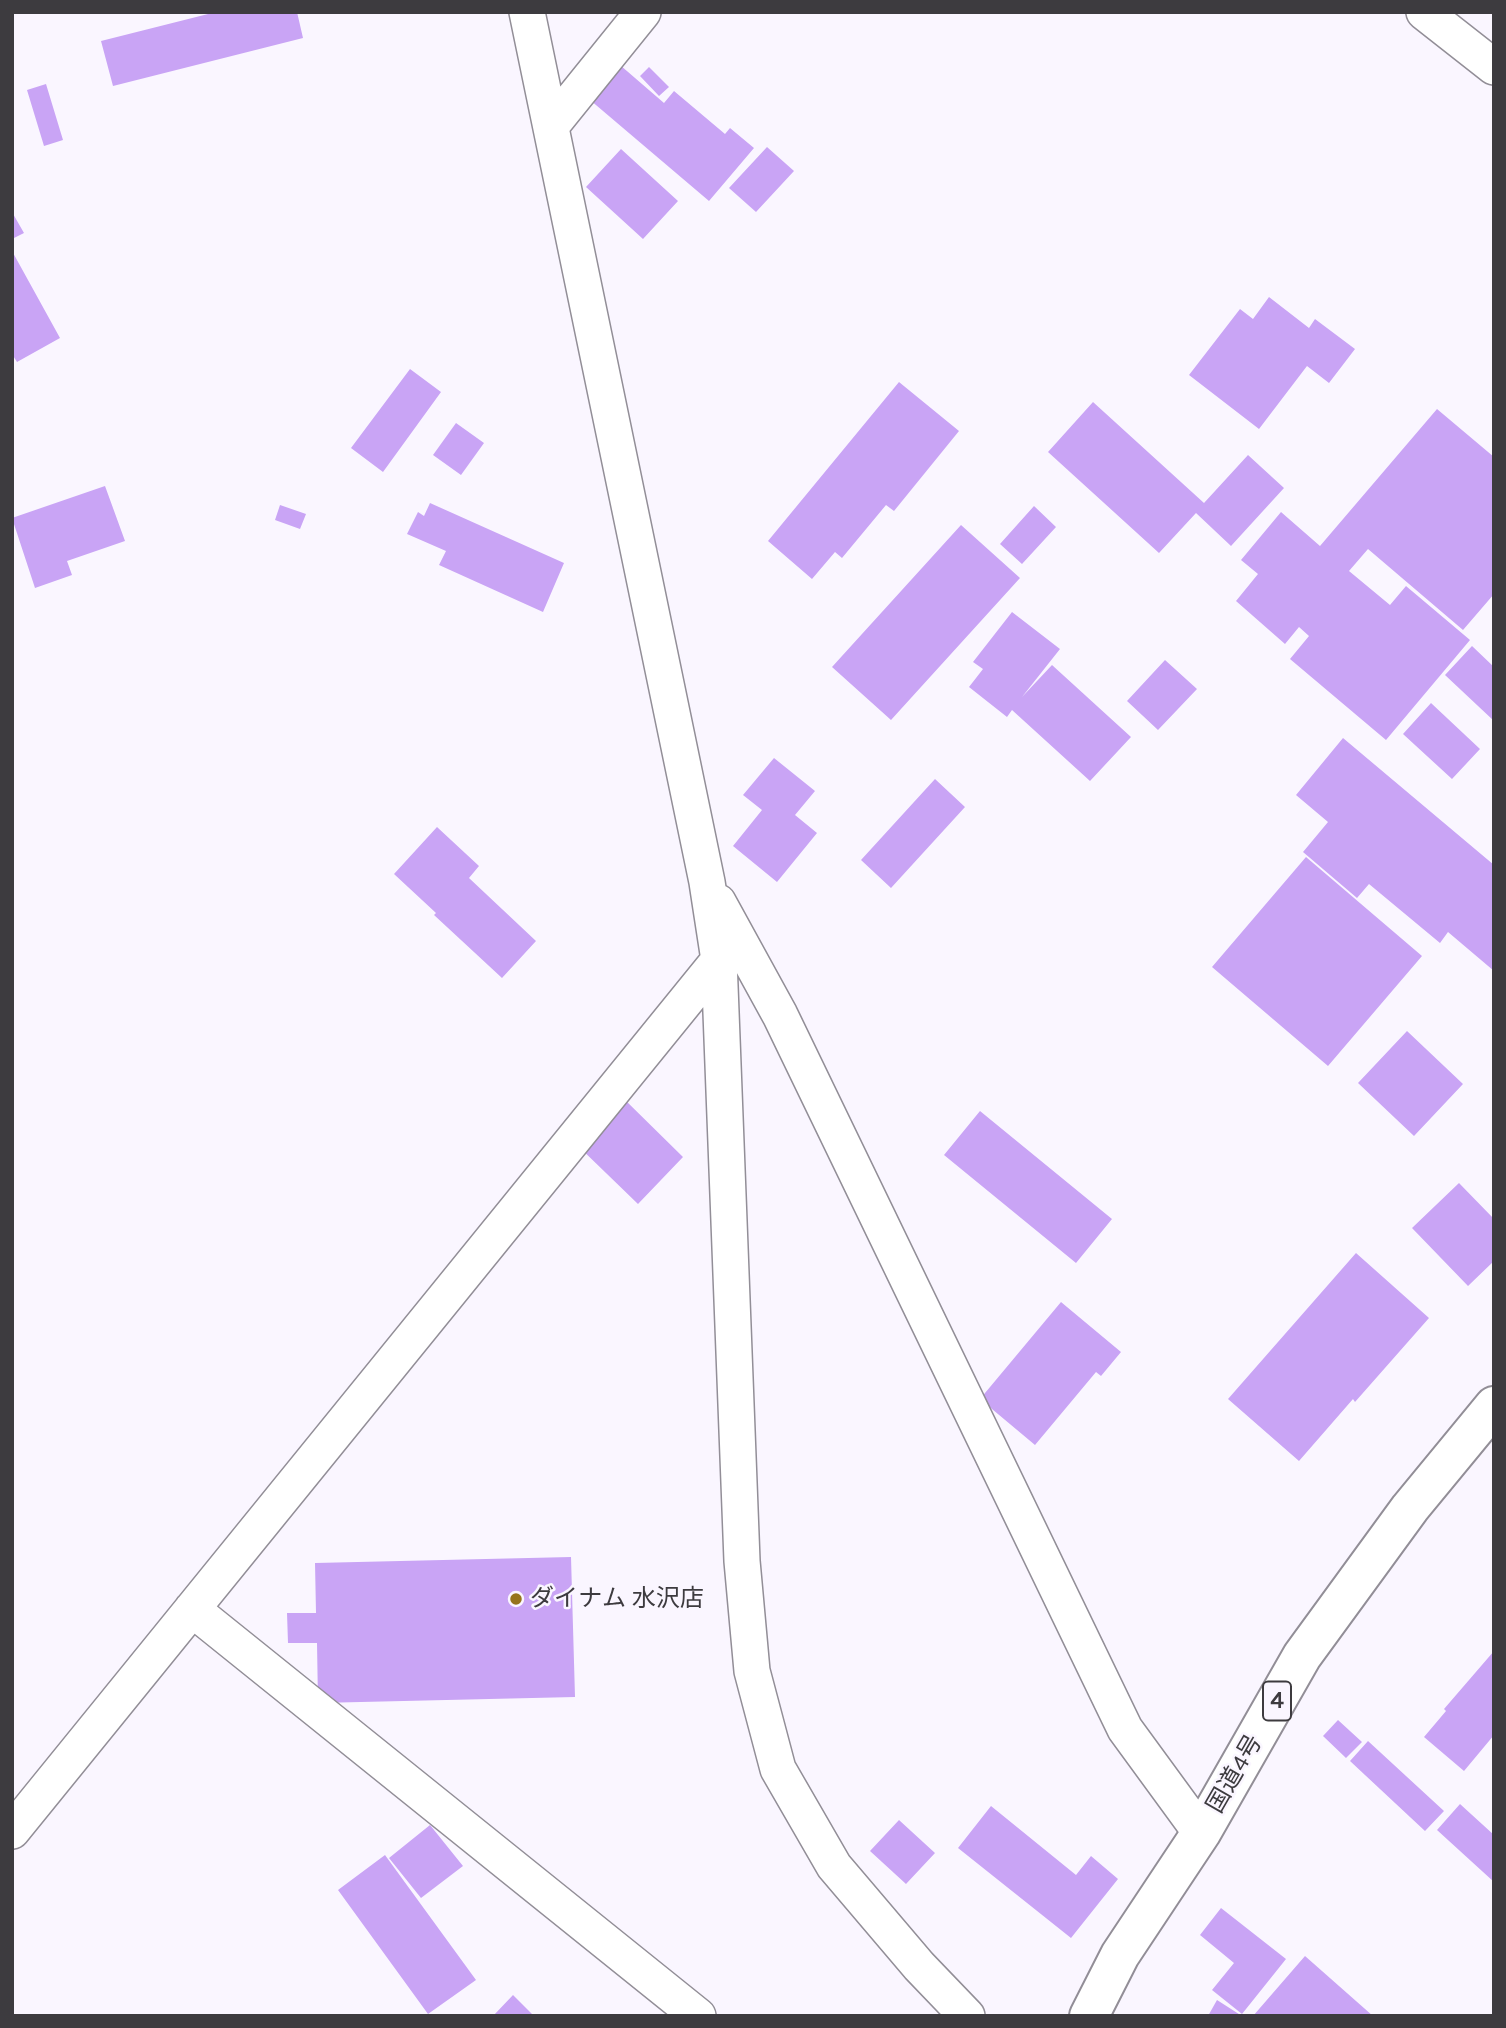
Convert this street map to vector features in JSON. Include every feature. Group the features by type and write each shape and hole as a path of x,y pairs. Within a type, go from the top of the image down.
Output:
{"highway":[{"name":"国道4号","path":"1089,2016 1120,1955 1201,1833 1303,1656 1410,1508 1494,1406"}],"street":[{"path":"527,12 707,881 719,960 741,1547 752,1671 778,1769 834,1866 919,1966 967,2016"},
{"path":"551,126 643,12"},
{"path":"1424,12 1494,66"},
{"path":"707,881 780,1015 1125,1729 1201,1833"},
{"path":"12,1831 719,960"},
{"path":"192,1609 698,2016"}],"building":[{"path":"216,12 297,12 303,38 113,86 101,41"},
{"path":"613,59 664,103 674,91 725,134 730,128 754,148 709,201 583,94"},
{"path":"649,67 669,87 659,96 640,76"},
{"path":"46,84 63,140 44,146 27,90"},
{"path":"767,147 794,171 756,212 729,188"},
{"path":"621,149 678,201 643,239 586,187"},
{"path":"12,212 24,233 12,239"},
{"path":"12,251 60,338 17,362 12,354"},
{"path":"1269,297 1309,328 1315,319 1355,349 1329,383 1307,366 1259,429 1189,375 1240,309 1253,319"},
{"path":"410,369 441,392 383,472 351,448"},
{"path":"899,382 959,431 894,511 886,505 842,558 835,552 812,579 768,541"},
{"path":"1093,402 1204,503 1248,455 1284,488 1231,546 1196,513 1159,553 1048,452"},
{"path":"1437,409 1494,457 1494,594 1463,630 1368,549 1349,571 1390,605 1406,586 1470,640 1386,740 1290,659 1309,636 1299,627 1285,644 1236,601 1258,574 1241,560 1281,512 1320,546"},
{"path":"456,423 484,443 461,475 433,455"},
{"path":"105,486 125,541 67,561 72,575 35,588 12,518"},
{"path":"430,503 564,563 543,612 439,565 446,551 407,534 418,512 424,516"},
{"path":"280,505 306,514 300,529 275,520"},
{"path":"1034,506 1056,527 1022,564 1000,544"},
{"path":"961,525 1020,578 891,720 832,667"},
{"path":"1012,612 1060,649 1022,697 1052,665 1131,737 1090,781 1012,710 1007,717 969,687 983,669 973,662"},
{"path":"1472,646 1494,667 1494,721 1445,675"},
{"path":"1165,660 1197,689 1158,730 1127,701"},
{"path":"1431,703 1480,749 1452,779 1403,734"},
{"path":"1343,738 1494,865 1494,971 1448,932 1440,943 1369,884 1357,898 1303,852 1328,822 1296,795"},
{"path":"774,758 815,791 795,815 817,833 777,882 733,846 762,810 743,795"},
{"path":"935,779 965,807 891,888 861,860"},
{"path":"437,827 479,866 469,878 536,941 502,978 394,874"},
{"path":"1306,857 1422,956 1328,1066 1212,967"},
{"path":"1407,1031 1463,1084 1414,1136 1358,1083"},
{"path":"621,1096 683,1157 638,1204 575,1143"},
{"path":"980,1111 1112,1219 1076,1263 944,1155"},
{"path":"1459,1183 1494,1219 1494,1261 1468,1286 1412,1228"},
{"path":"1356,1253 1429,1318 1299,1461 1228,1399"},
{"path":"1061,1302 1121,1352 1101,1376 1096,1372 1035,1445 980,1399"},
{"path":"571,1557 575,1697 318,1703 317,1643 288,1643 287,1613 316,1613 315,1563"},
{"path":"1494,1651 1494,1735 1464,1771 1424,1737 1446,1711 1444,1709"},
{"path":"1338,1720 1362,1742 1346,1758 1323,1736"},
{"path":"1368,1741 1444,1811 1425,1831 1350,1761"},
{"path":"1460,1804 1494,1835 1494,1882 1437,1830"},
{"path":"991,1806 1076,1875 1091,1856 1118,1879 1071,1938 958,1848"},
{"path":"899,1820 935,1853 906,1884 870,1851"},
{"path":"430,1825 463,1866 421,1898 389,1858"},
{"path":"385,1855 476,1980 428,2014 338,1890"},
{"path":"1221,1908 1286,1959 1242,2014 1212,1990 1234,1963 1200,1935"},
{"path":"1305,1956 1373,2016 1253,2016"},
{"path":"513,1995 534,2016 493,2016"},
{"path":"1217,2000 1242,2016 1208,2016"}],"place":[{"name":"ダイナム 水沢店","path":"516,1599"}]}
